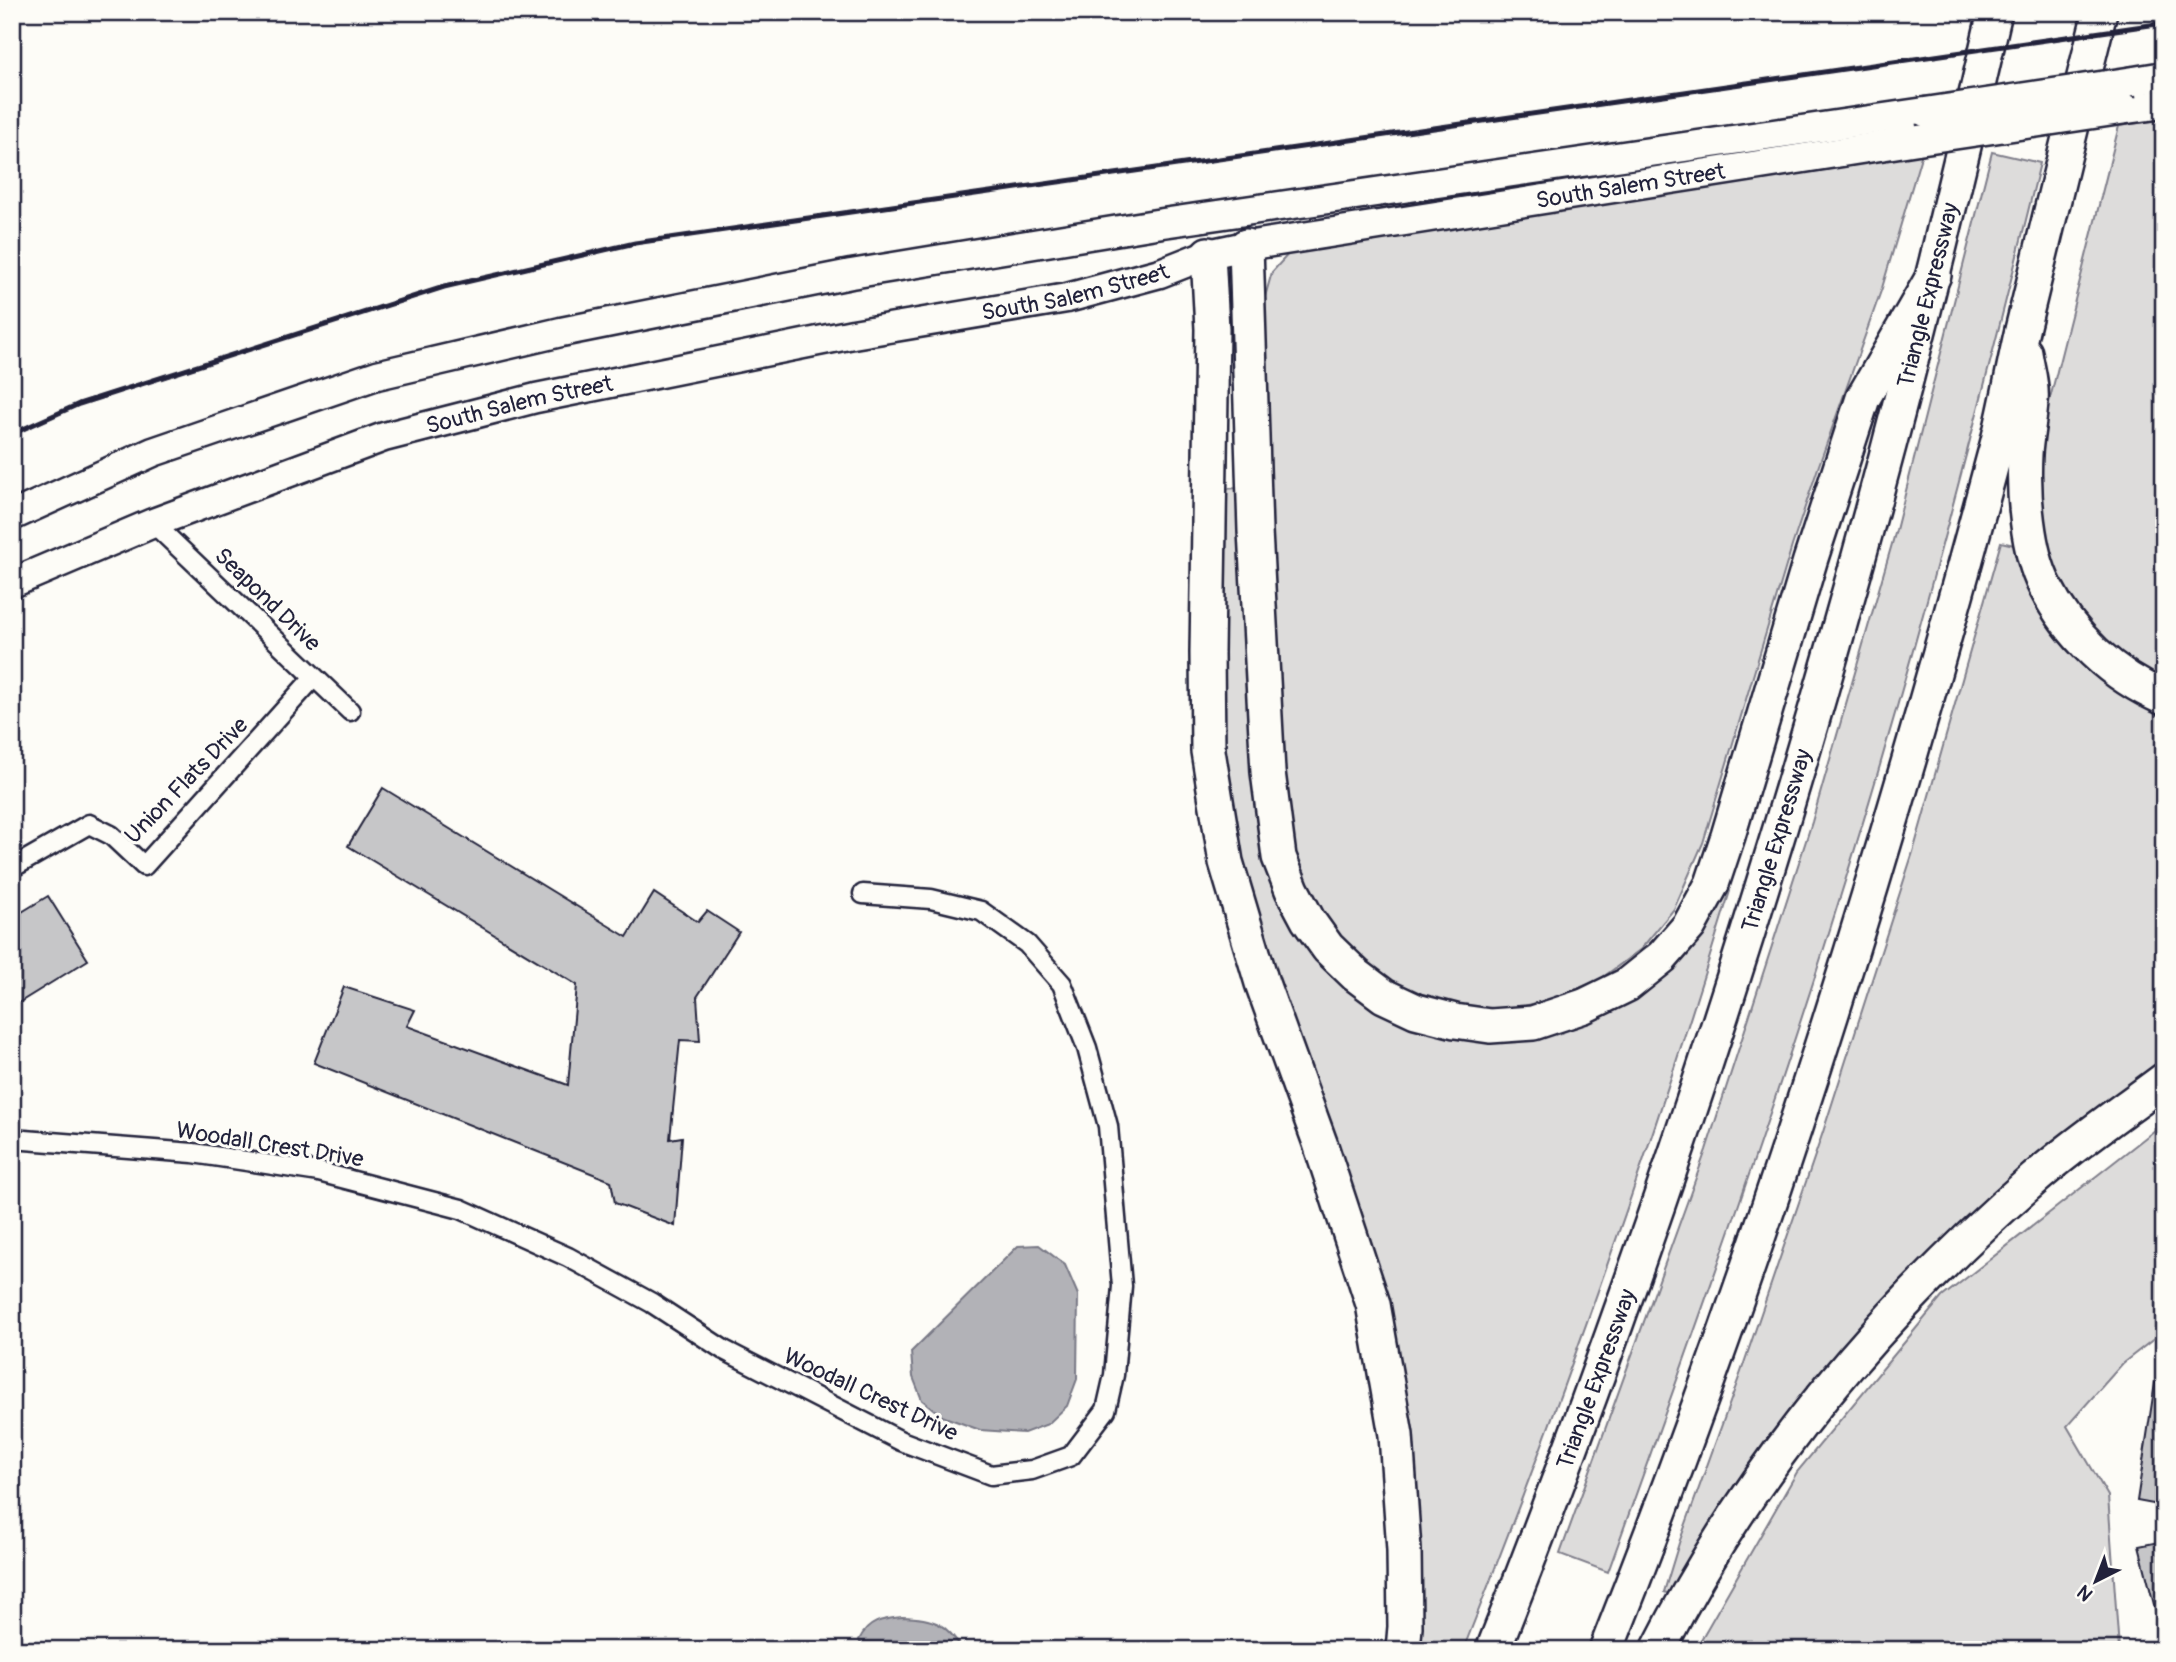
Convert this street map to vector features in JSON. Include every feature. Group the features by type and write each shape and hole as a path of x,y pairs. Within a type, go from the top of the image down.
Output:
{"highway":[{"name":"Triangle Expressway","path":"1493,1650 1612,1335 1698,1088 1776,838 1861,551 1934,275 1995,12"},
{"path":"1606,1650 1767,1212 1883,851 1996,450 2021,332 2100,12"},
{"path":"1246,246 1255,531 1268,772 1279,857 1308,920 1328,948 1356,975 1384,996 1416,1011 1490,1026 1533,1023 1606,996 1627,985 1662,957 1689,926 1712,884 1728,836 1814,549 1863,398 1934,275"},
{"path":"1208,254 1212,328 1208,751 1226,862 1262,984 1320,1143 1373,1304 1396,1435 1404,1550 1403,1650"},
{"path":"2021,332 2032,398 2025,454 2025,496 2031,544 2044,585 2067,621 2101,660 2142,689 2164,698"},
{"path":"1658,1650 1716,1545 1771,1461 1836,1376 1915,1289 1970,1236 2035,1178 2164,1080"}],"main road":[{"name":"South Salem Street","path":"12,516 153,452 377,375 561,332 851,274 1206,217 2164,76"},
{"name":"South Salem Street","path":"12,583 153,523 384,437 536,398 840,337 1067,298 1160,273 1208,254 1246,246 2164,104"},
{"path":"1242,212 1246,246"},
{"path":"1206,217 1208,254"}],"street":[{"name":"Seapond Drive","path":"153,523 350,711"},
{"name":"Union Flats Drive","path":"12,869 89,824 111,835 144,866 314,677"},
{"name":"Woodall Crest Drive","path":"12,1139 193,1153 319,1172 461,1209 568,1257 652,1303 724,1350 901,1441 991,1475 1032,1470 1071,1456 1107,1410 1114,1376 1122,1286 1108,1126 1087,1048 1062,984 1027,944 981,911 932,899 863,894"}],"shaded area":[{"path":"2164,119 2164,685 2151,680 2076,616 2042,542 2036,454 2119,126"},
{"path":"1992,152 2040,163 1948,522 1899,700 1819,966 1731,1226 1608,1572 1560,1554 1706,1150 1812,822 1896,530"},
{"path":"1922,153 1882,288 1792,546 1703,843 1674,909 1641,949 1599,980 1549,1000 1494,1013 1444,1007 1392,987 1347,953 1289,856 1278,778 1263,304 1272,272 1291,251"},
{"path":"1239,488 1256,783 1354,989 1542,1035 1723,888 1730,891 1669,1083 1604,1273 1536,1462 1463,1650 1414,1650 1408,1452 1267,961 1223,787 1222,489"},
{"path":"2001,542 2018,546 2164,711 2164,1066 1976,1216 1672,1595 1664,1592 1679,1543 1823,1132 1913,852"},
{"path":"2164,1123 2164,1331 2123,1363 2067,1426 2108,1496 2119,1650 1695,1650 1797,1472 1942,1297"},
{"path":"1039,1245 1065,1265 1078,1295 1077,1379 1067,1406 1048,1424 1024,1433 980,1430 942,1416 922,1400 913,1377 911,1352 1018,1246"},
{"path":"902,1617 938,1624 951,1634 963,1650 864,1650 859,1640 871,1625"}],"building":[{"path":"383,788 627,937 654,893 698,922 707,911 739,932 697,997 700,1041 680,1040 670,1139 682,1137 675,1226 615,1203 611,1181 314,1063 344,987 415,1010 407,1026 568,1085 577,985 348,846"},
{"path":"48,896 88,960 12,1007 12,918"},
{"path":"2155,1383 2164,1383 2164,1506 2137,1501"},
{"path":"2164,1541 2164,1619 2158,1620 2139,1546"}],"railway":[{"path":"12,434 79,404 444,287 635,243 2164,23"}]}
